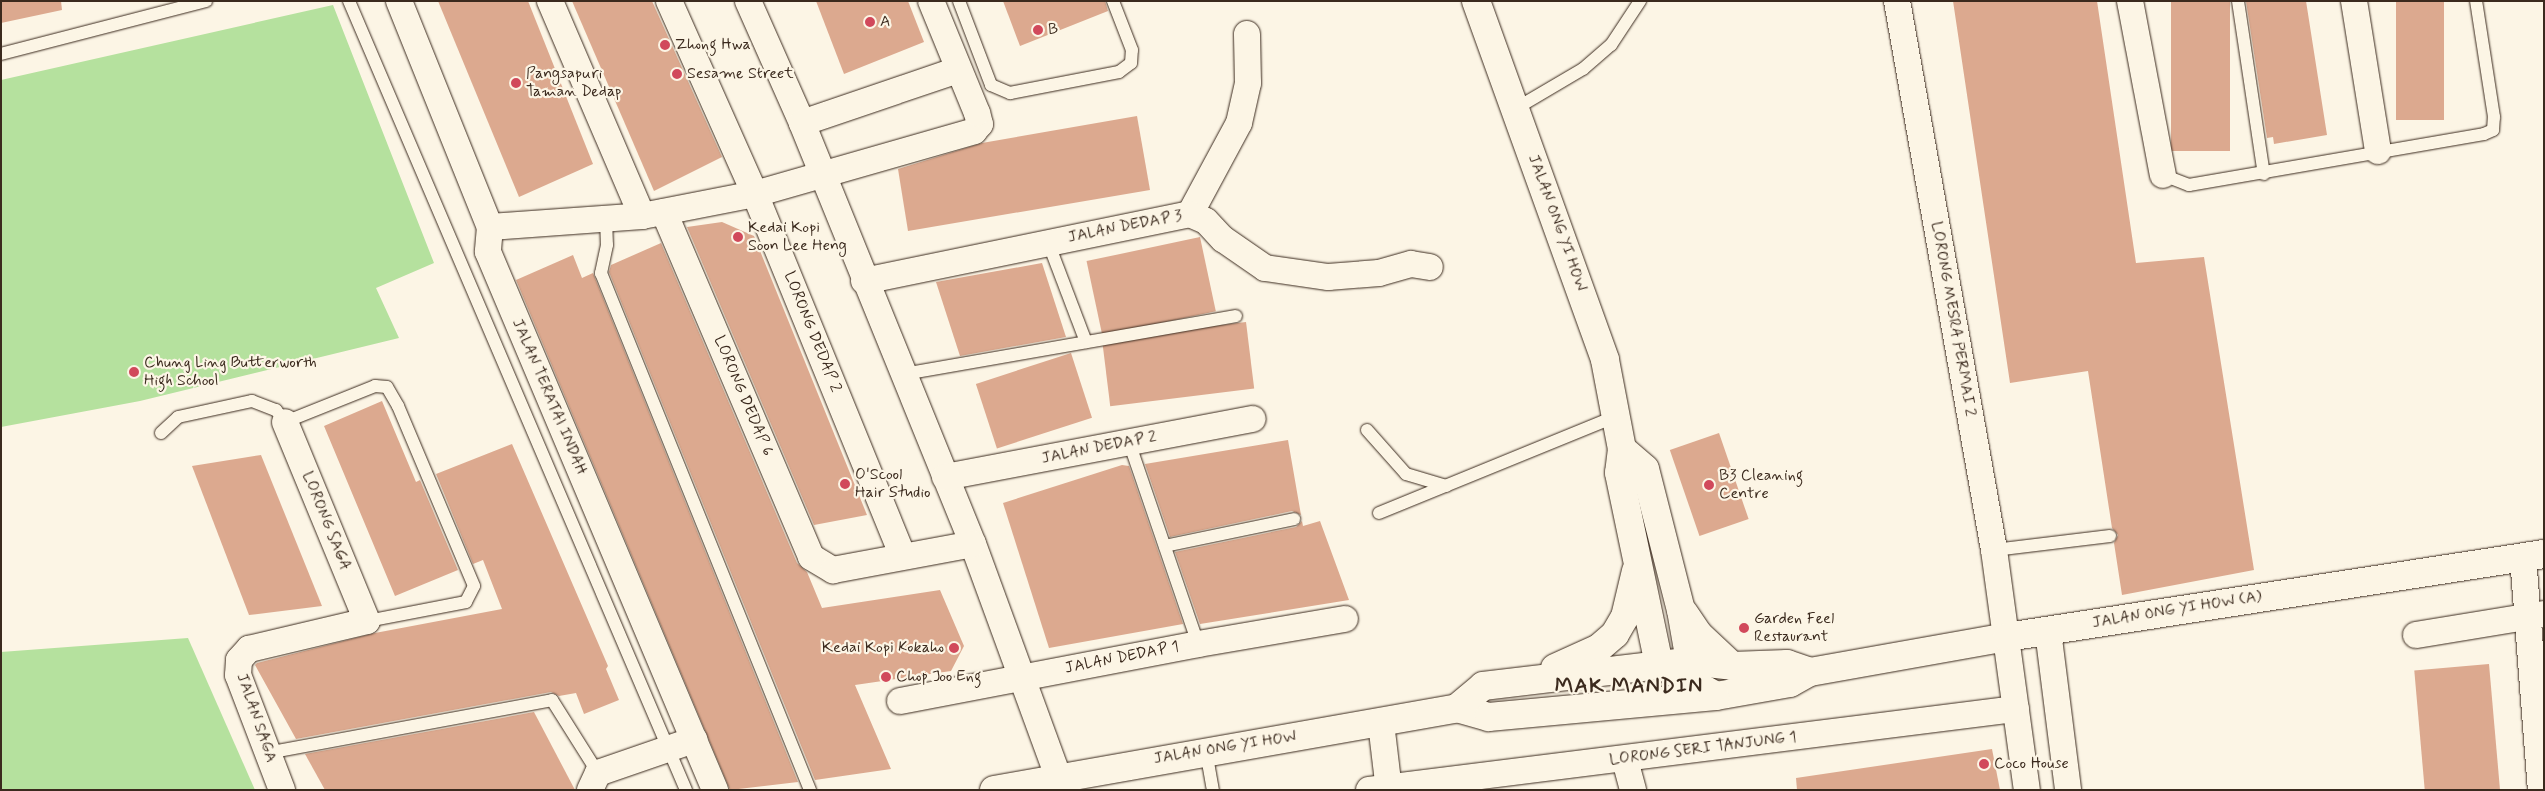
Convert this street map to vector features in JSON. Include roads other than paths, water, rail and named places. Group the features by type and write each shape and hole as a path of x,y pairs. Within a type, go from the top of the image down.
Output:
{"main road":[{"name":"JALAN ONG YI HOW","path":"1457,708 1483,686 1526,680 1675,667 1638,560 1619,473 1622,449 1605,360 1476,1"},
{"path":"1604,706 1654,687 1675,667 1681,610 1645,469 1622,449"},
{"name":"JALAN ONG YI HOW (A)","path":"1716,696 1790,683 1810,672 2007,637 2533,555"},
{"path":"1526,680 1600,648 1615,634 1625,617 1638,560"},
{"path":"1681,610 1699,634 1732,666"},
{"name":"JALAN ONG YI HOW (A)","path":"1675,667 1787,664 1810,672"},
{"path":"1675,667 1716,696"},
{"name":"JALAN ONG YI HOW","path":"995,790 1058,776 1381,723 1457,708 1489,717 1716,696"}],"street":[{"name":"JALAN TERATAI INDAH","path":"399,1 490,227 488,252 682,744 715,790"},
{"name":"LORONG DEDAP 6","path":"550,1 653,214 811,557 833,570 902,555"},
{"name":"LORONG DEDAP 2","path":"669,1 755,194 902,555"},
{"path":"748,1 802,123 864,281 973,544 1058,776"},
{"path":"490,227 653,214 755,194 974,132 980,124 931,1"},
{"name":"LORONG MESRA PERMAI 2","path":"1897,1 1994,550 2027,790"},
{"path":"2130,1 2163,175"},
{"path":"2354,1 2378,151"},
{"path":"1190,214 1238,123 1248,82 1247,34"},
{"path":"802,123 958,70"},
{"name":"JALAN DEDAP 3","path":"864,281 1190,214 1206,221 1223,239 1265,268 1328,278 1379,273 1411,264 1430,268"},
{"name":"JALAN DEDAP 2","path":"944,477 1253,419"},
{"name":"LORONG SAGA","path":"285,422 367,621"},
{"path":"902,555 973,544"},
{"path":"2533,555 2541,790"},
{"path":"2416,635 2536,615"},
{"name":"JALAN DEDAP 1","path":"900,701 1198,644 1345,620"},
{"name":"JALAN SAGA","path":"282,790 238,675 238,660 249,649 367,621"},
{"path":"2048,631 2068,790"},
{"name":"LORONG SERI TANJUNG 1","path":"1382,789 1625,760 2016,709"},
{"path":"1381,723 1382,789"},
{"path":"594,781 682,744"},
{"path":"1625,760 1633,790"}],"lane":[{"path":"1,54 206,1"},
{"path":"349,1 682,744 686,790"},
{"path":"959,1 991,84 1010,93 1120,72 1131,63 1132,50 1112,1"},
{"path":"1515,109 1583,69 1611,45 1640,1"},
{"path":"2238,1 2264,174"},
{"path":"2163,175 2189,185 2264,174 2378,151 2484,134 2493,130 2494,117 2476,1"},
{"path":"606,218 607,246 601,273 810,790"},
{"path":"1048,242 1086,342"},
{"path":"904,374 1236,316"},
{"path":"160,433 178,418 252,400 276,410 285,422 375,386 387,387 398,406 474,586 466,602 367,621"},
{"path":"1379,513 1617,416"},
{"path":"1367,430 1406,474 1446,486"},
{"path":"1129,442 1198,644"},
{"path":"1165,546 1294,519"},
{"path":"1994,550 2110,536"},
{"path":"267,753 552,700 594,781"},
{"path":"1206,751 1213,790"}],"place":[{"name":"A","path":"870,22"},
{"name":"B","path":"1038,30"},
{"name":"Zhong Hwa","path":"665,45"},
{"name":"Sesame Street","path":"677,74"},
{"name":"Pangsapuri Taman Dedap","path":"516,83"},
{"name":"Kedai Kopi Soon Lee Heng","path":"738,237"},
{"name":"Chung Ling Butterworth High School","path":"134,372"},
{"name":"O'Scool Hair Studio","path":"845,484"},
{"name":"B3 Cleaning Centre","path":"1709,485"},
{"name":"Garden Feel Restaurant","path":"1744,628"},
{"name":"Kedai Kopi Kokaho","path":"954,648"},
{"name":"Chop Joo Eng","path":"886,677"},
{"name":"Coco House","path":"1984,764"}],"district":[{"name":"MAK MANDIN","path":"1629,686"}]}
